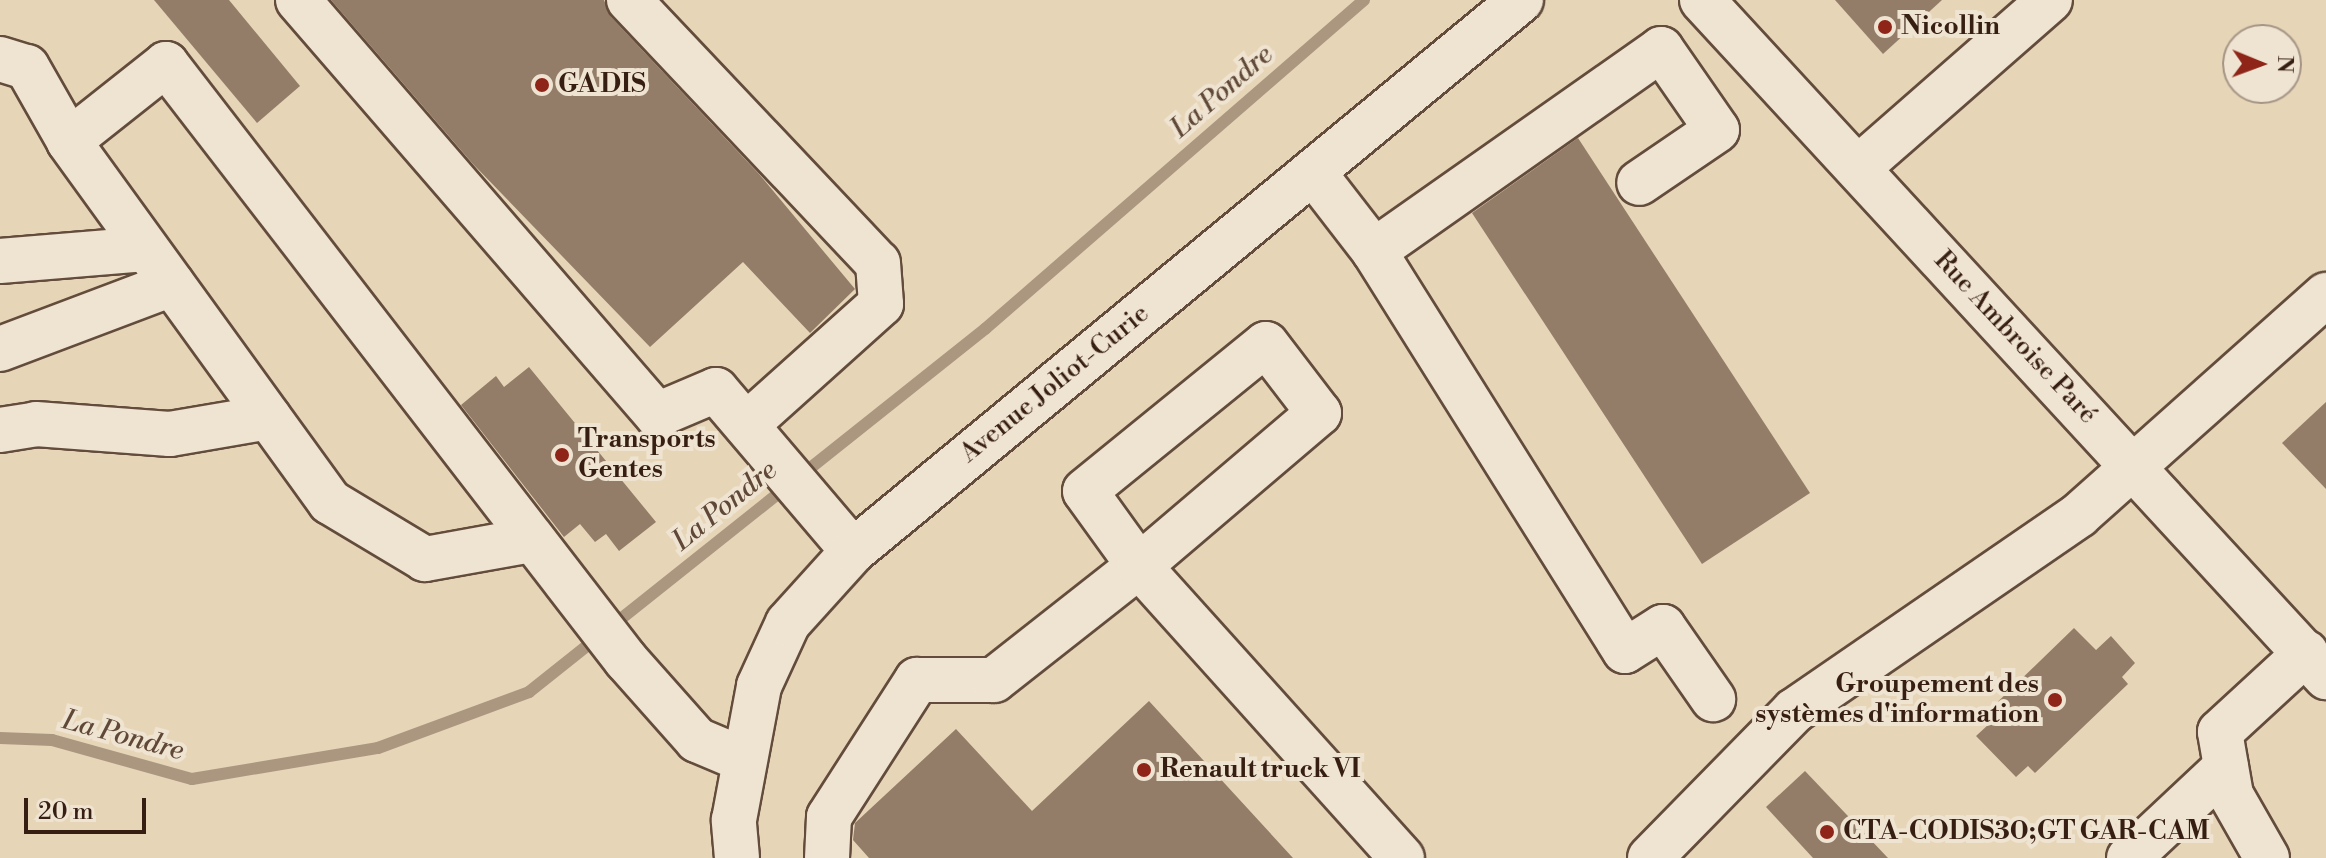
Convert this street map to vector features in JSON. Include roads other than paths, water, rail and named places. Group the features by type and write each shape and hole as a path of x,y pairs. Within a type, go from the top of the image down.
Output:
{"street":[{"path":"298,0 657,415 716,390 853,551"},
{"path":"629,0 878,263 881,304 746,425"},
{"name":"Avenue Joliot-Curie","path":"737,858 742,759 759,686 788,623 853,551 1521,0"},
{"name":"Rue Ambroise Paré","path":"1702,0 2316,665"},
{"path":"1858,168 2050,0"},
{"path":"1374,251 1661,49 1717,130 1639,183"},
{"path":"0,59 27,67 69,141 330,502 425,559 531,540"},
{"path":"69,141 166,64 626,660 697,740 742,759"},
{"path":"1313,172 1374,251 1625,651 1663,627 1713,699"},
{"path":"0,261 146,249"},
{"path":"0,349 172,284"},
{"path":"1650,858 1794,711 2136,469 2326,295"},
{"path":"827,858 829,817 917,680 994,680 1139,566 1319,413 1266,344 1085,491 1139,566 1402,858"},
{"path":"0,430 36,424 170,434 269,417"},
{"path":"2267,858 2231,795 2220,732 2316,665"},
{"path":"2129,858 2226,767"}],"waterway":[{"name":"La Pondre","path":"0,738 52,740 192,779 378,748 529,692 985,329 1364,0"}],"place":[{"name":"Nicollin","path":"1885,27"},
{"name":"GA DIS","path":"542,85"},
{"name":"Transports Gentes","path":"562,455"},
{"name":"Groupement des systèmes d'information","path":"2055,700"},
{"name":"Renault truck VI","path":"1144,770"},
{"name":"CTA-CODIS30;GT GAR-CAM","path":"1827,832"}]}
